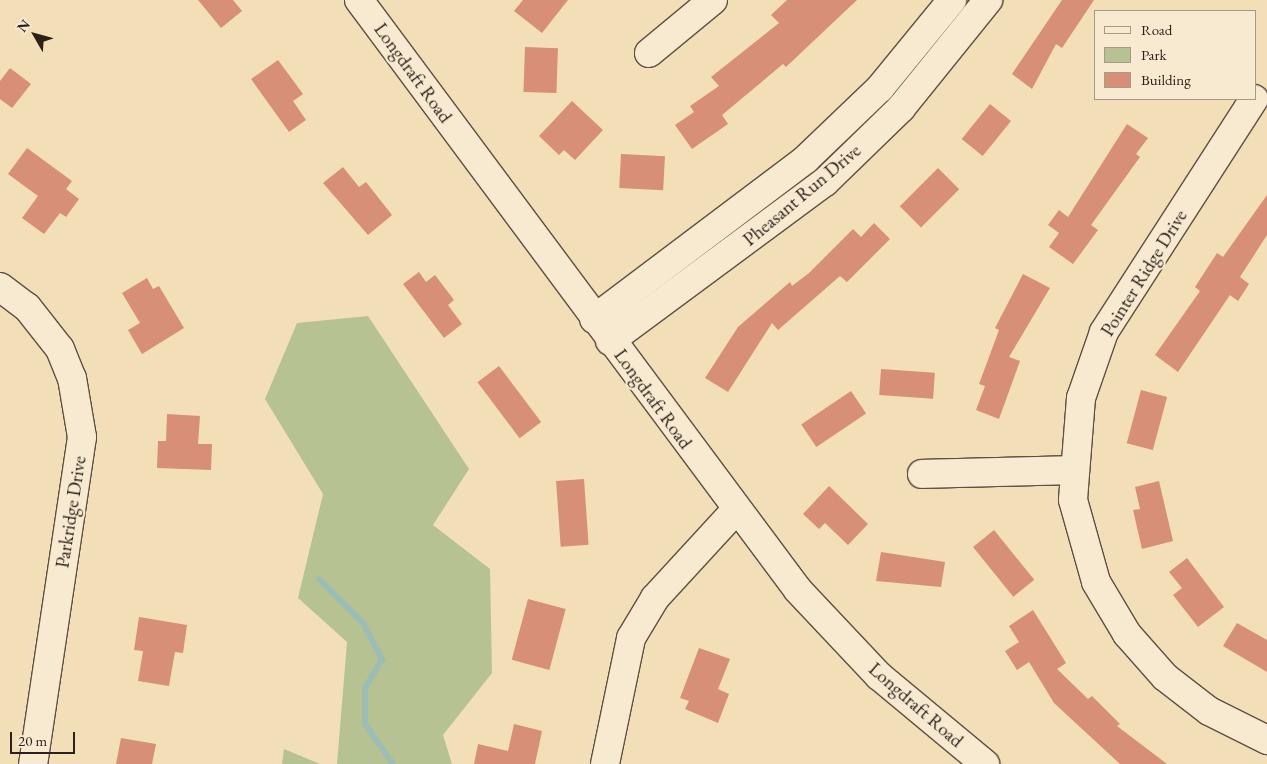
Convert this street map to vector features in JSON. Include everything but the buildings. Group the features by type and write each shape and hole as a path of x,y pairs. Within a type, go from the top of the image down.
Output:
{"street":[{"name":"Longdraft Road","path":"359,0 735,511 817,613 880,676 985,764"},
{"path":"649,54 713,0"},
{"name":"Pheasant Run Drive","path":"594,319 806,159 880,88 952,0"},
{"name":"Pheasant Run Drive","path":"610,341 824,182 901,108 988,0"},
{"name":"Pointer Ridge Drive","path":"1257,95 1267,79"},
{"name":"Pointer Ridge Drive","path":"1254,100 1104,332 1081,398 1073,470 1074,500 1096,582 1127,634 1165,677 1209,711 1267,740"},
{"name":"Parkridge Drive","path":"0,287 27,307 60,349 72,378 82,436 33,764"},
{"path":"922,474 1073,470"},
{"path":"605,764 631,638 655,598 735,511"}],"green space":[{"path":"368,316 469,469 433,525 490,569 492,673 443,735 452,764 337,764 347,642 298,598 323,494 265,399 297,323"},
{"path":"284,749 320,764 282,764"}],"waterway":[{"path":"319,579 363,623 382,659 365,688 365,724 393,764"}]}
